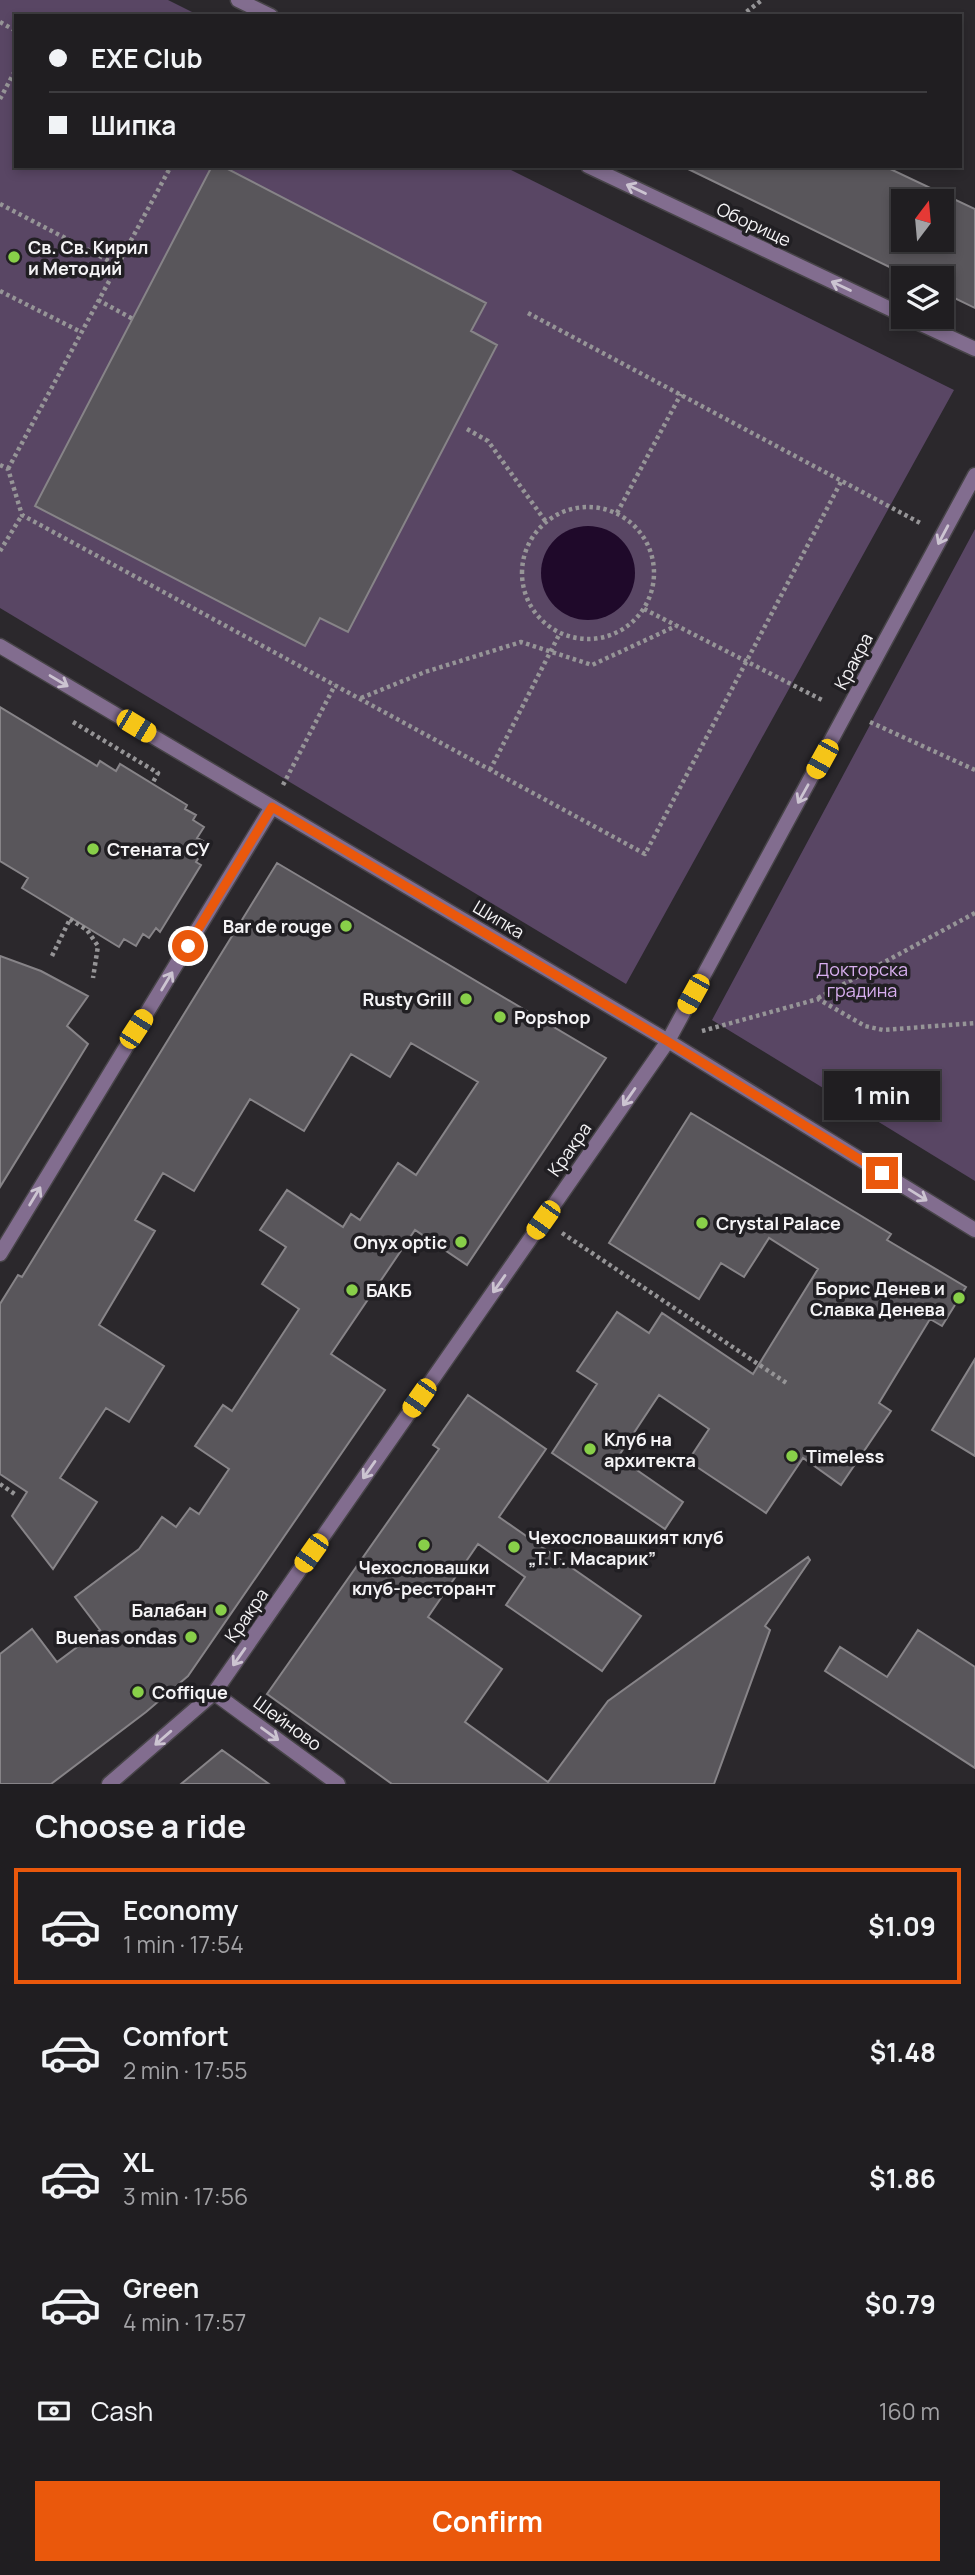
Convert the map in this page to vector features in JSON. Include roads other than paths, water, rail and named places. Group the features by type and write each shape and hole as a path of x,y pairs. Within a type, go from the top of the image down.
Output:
{"street":[{"path":"238,0 267,14"},
{"name":"Оборище","path":"592,168 891,310"},
{"name":"Оборище","path":"932,329 975,349"},
{"name":"Кракра","path":"109,1784 214,1693 667,1041 975,475"},
{"name":"Шипка","path":"0,646 667,1041 975,1230"},
{"path":"0,1254 272,807"},
{"name":"Шейново","path":"214,1693 338,1784"}],"place":[{"name":"Св. Св. Кирил и Методий","path":"14,257"},
{"name":"Стената СУ","path":"93,849"},
{"name":"Bar de rouge","path":"346,926"},
{"name":"Rusty Grill","path":"466,999"},
{"name":"Popshop","path":"500,1017"},
{"name":"Crystal Palace","path":"702,1223"},
{"name":"Onyx optic","path":"461,1242"},
{"name":"БАКБ","path":"352,1290"},
{"name":"Борис Денев и Славка Денева","path":"959,1298"},
{"name":"Клуб на архитекта","path":"590,1449"},
{"name":"Timeless","path":"792,1456"},
{"name":"Чехословашки клуб-ресторант","path":"424,1545"},
{"name":"Чехословашкият клуб „Т. Г. Масарик”","path":"514,1547"},
{"name":"Балабан","path":"221,1610"},
{"name":"Buenas ondas","path":"191,1637"},
{"name":"Coffique","path":"138,1692"}],"park label":[{"name":"Докторска градина","path":"862,979"}]}
